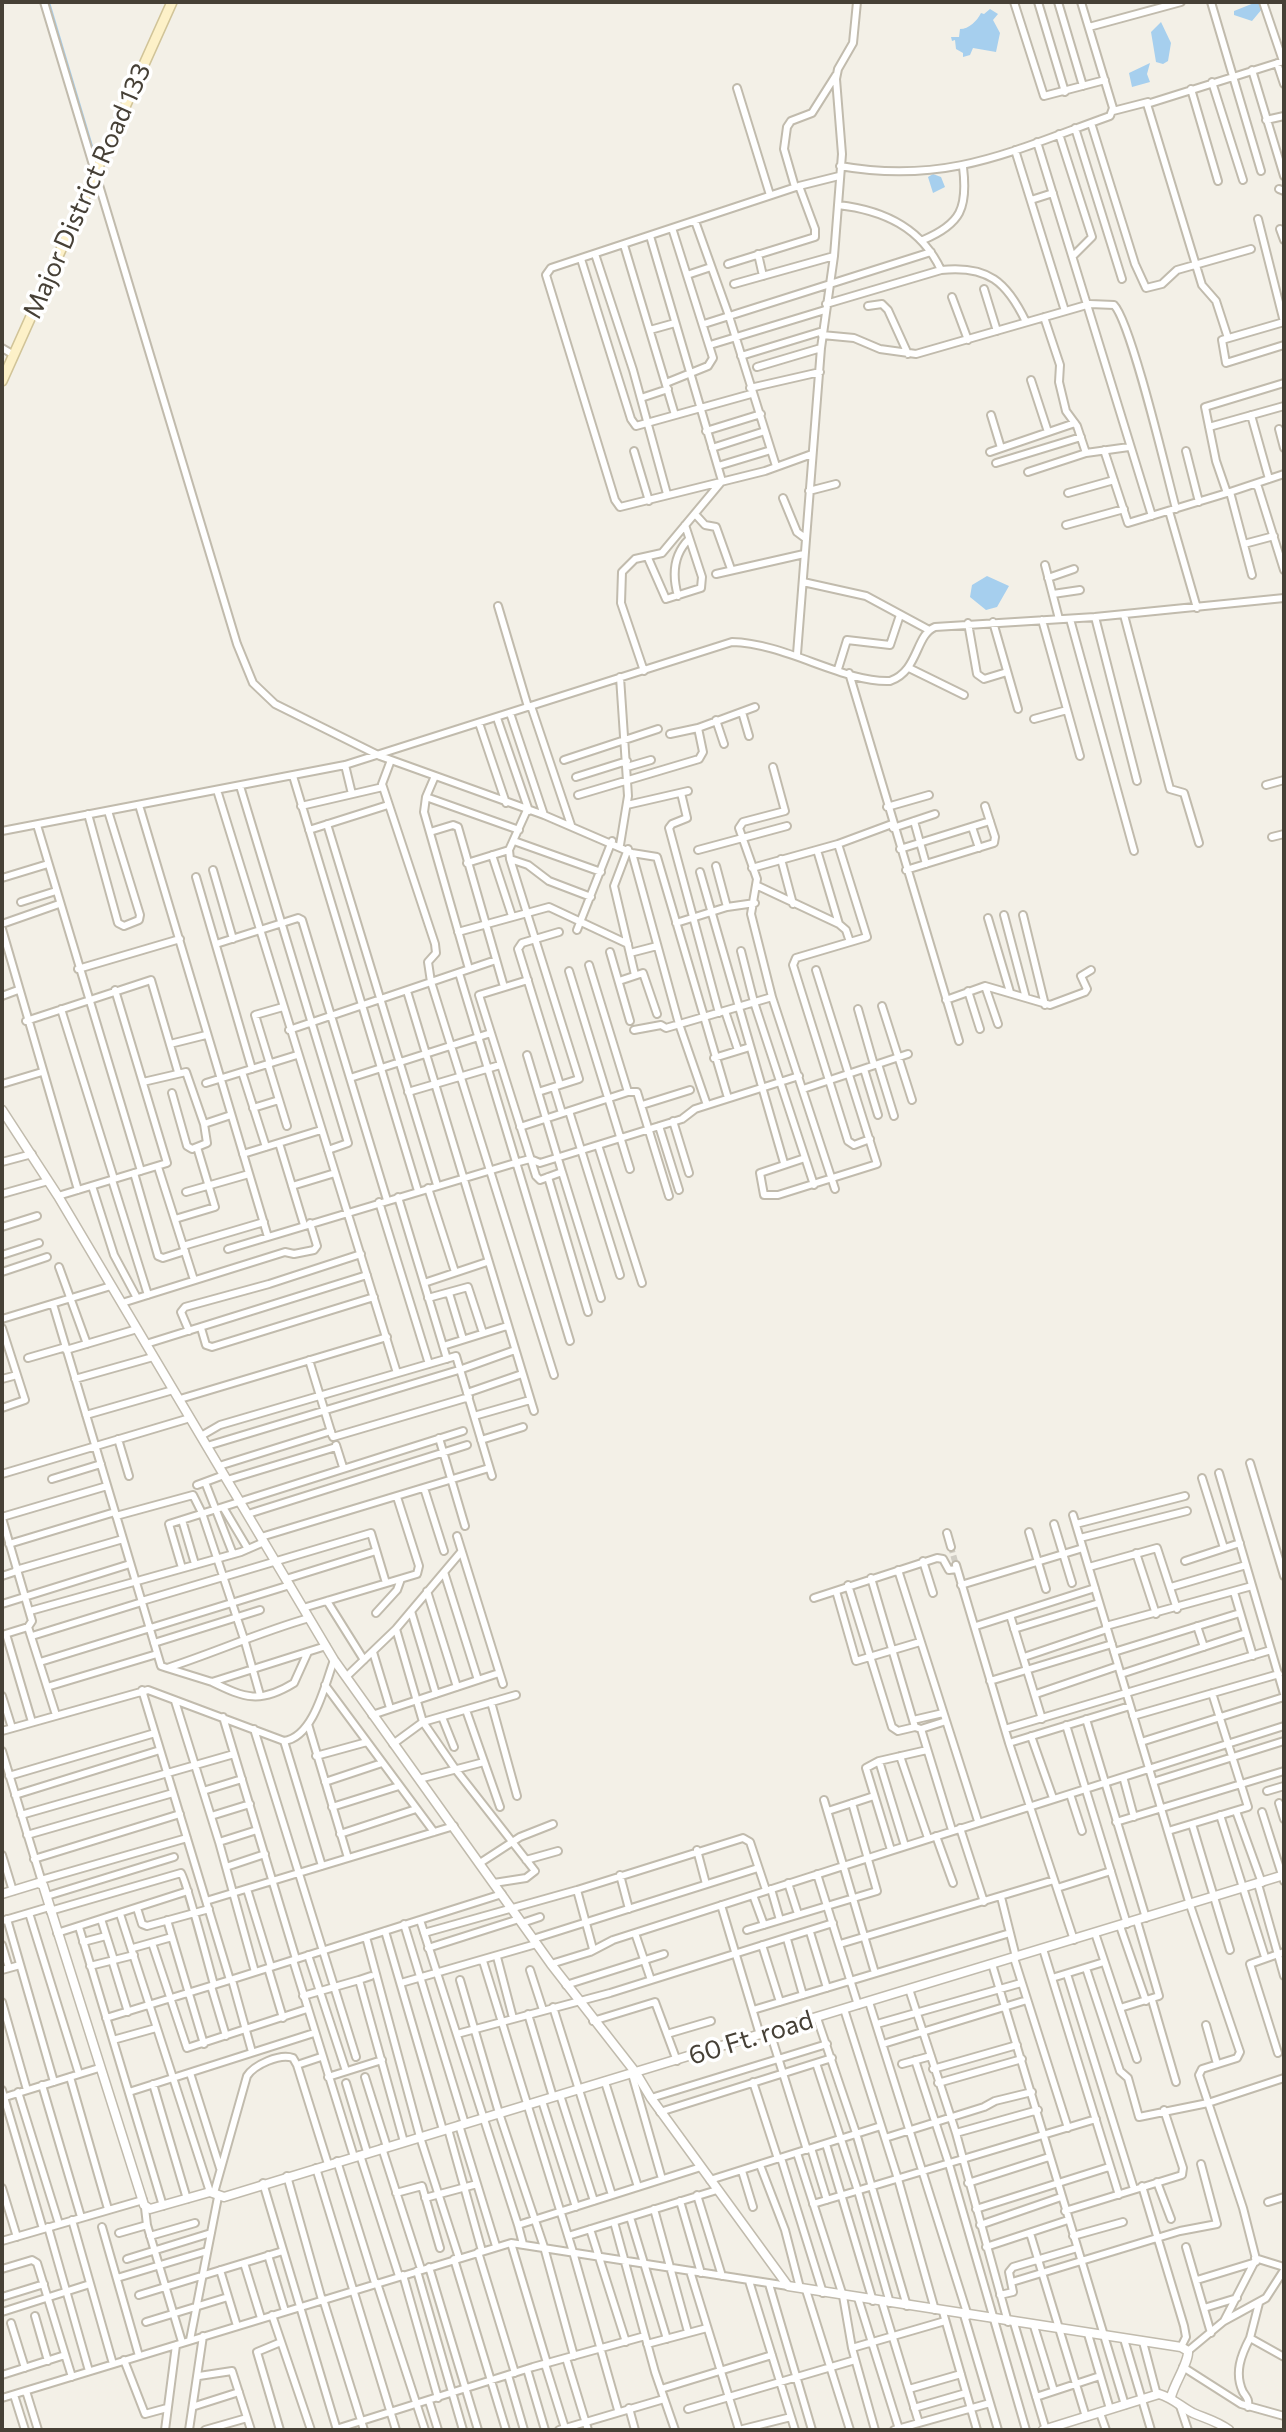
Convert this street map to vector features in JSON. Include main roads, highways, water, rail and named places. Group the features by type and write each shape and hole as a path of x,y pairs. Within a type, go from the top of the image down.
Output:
{"main road":[{"name":"Major District Road 133","path":"2,381 172,2"}],"water":[{"path":"1260,3 1262,9 1252,21 1234,15 1234,11"},
{"path":"990,9 998,14 993,20 1000,33 996,52 973,48 970,55 963,57 951,37 959,37 960,29 970,26 981,13 984,14"},
{"path":"1161,22 1171,43 1168,61 1163,64 1156,62 1151,32"},
{"path":"1150,63 1147,74 1150,82 1132,87 1129,73"},
{"path":"933,174 941,177 945,187 933,193 928,177"},
{"path":"987,576 1009,586 997,607 986,610 970,597 972,585"}],"waterway":[{"path":"49,2 95,156"}],"tunnel":[{"path":"951,1547 956,1565"}]}
